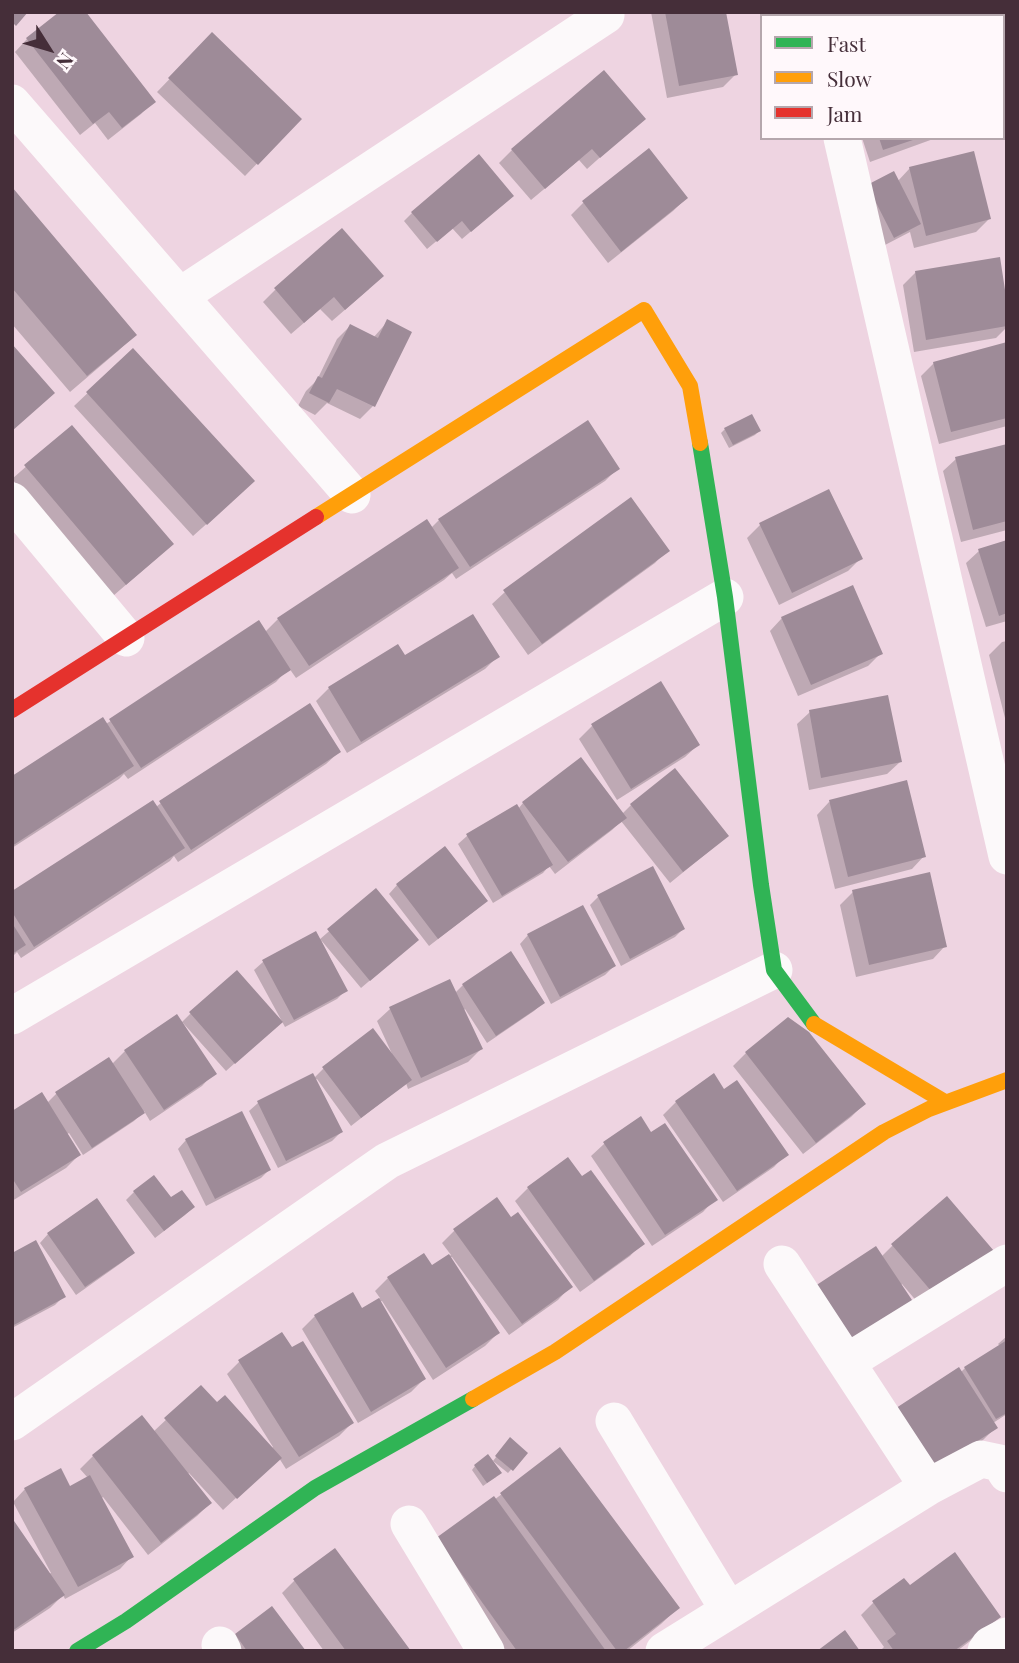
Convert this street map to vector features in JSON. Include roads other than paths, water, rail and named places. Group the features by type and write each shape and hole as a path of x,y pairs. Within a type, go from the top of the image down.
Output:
{"street":[{"path":"180,296 606,15 606,12"},
{"path":"12,103 352,495"},
{"path":"842,140 1007,856"},
{"path":"12,710 644,310 690,386 725,597 774,970 815,1025 945,1102"},
{"path":"12,501 126,638"},
{"path":"12,1016 725,597"},
{"path":"12,1422 387,1161 774,970"},
{"path":"77,1651 125,1621 315,1488 555,1352 884,1132 913,1115 1007,1080"},
{"path":"847,1362 1007,1263"},
{"path":"782,1264 928,1487"},
{"path":"614,1422 728,1609"},
{"path":"664,1651 928,1487 981,1459 1000,1463 1007,1474"},
{"path":"409,1524 486,1651"},
{"path":"986,1651 990,1645 1007,1636"}]}
